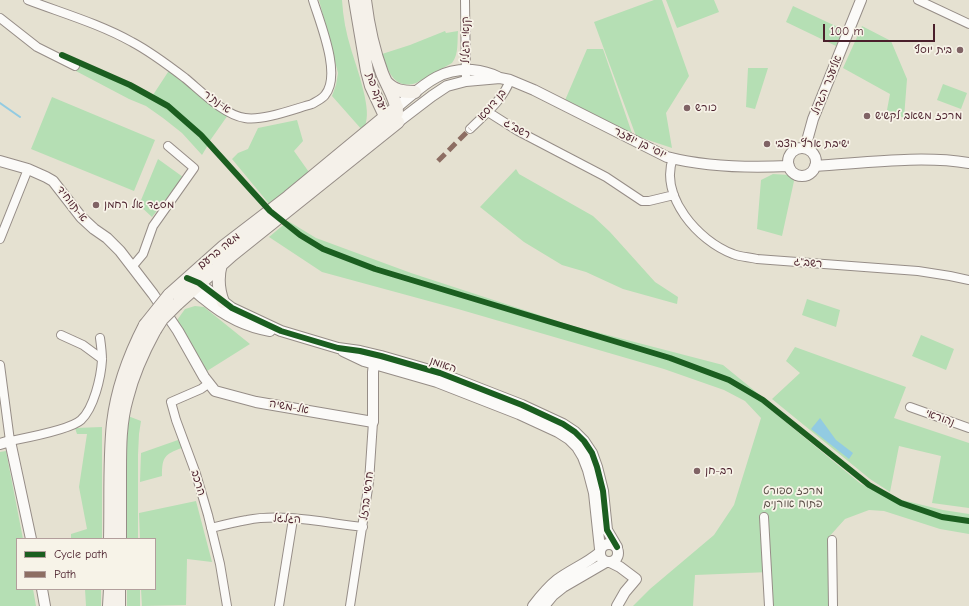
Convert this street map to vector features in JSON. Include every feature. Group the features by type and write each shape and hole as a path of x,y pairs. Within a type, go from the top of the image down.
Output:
{"main road":[{"name":"יעקב פת","path":"355,0 367,70 375,96 385,116 398,122 397,107 385,81 373,46 365,0"},
{"path":"385,81 392,88 416,92"},
{"path":"371,127 375,110 375,96"},
{"name":"משה ברעם","path":"292,201 371,127 397,107"},
{"name":"משה ברעם","path":"173,299 196,286 221,264 250,233 398,122"},
{"name":"משה ברעם","path":"110,538 112,440 114,420 119,394 137,341 150,328 173,299 187,278 224,246 250,233"},
{"path":"221,264 218,285 223,302"},
{"name":"משה ברעם","path":"120,538 120,440 128,394 145,348 150,328"},
{"path":"109,606 110,590"},
{"path":"119,590 119,606"}],"street":[{"name":"א-נת'ר","path":"28,0 132,41 172,68 226,110 244,118 253,119 312,104 319,101 329,88 331,78 330,63 313,0"},
{"name":"קנאי הגליל","path":"465,0 466,81"},
{"name":"אליעזר הגדול","path":"805,148 813,119 861,0"},
{"path":"918,0 969,24"},
{"path":"0,18 37,47 75,66"},
{"name":"יוסי בן יועזר","path":"397,107 438,76 456,70 489,72 534,90 667,157 728,166 789,166"},
{"name":"יוסי בן יועזר","path":"398,122 440,90 454,83 505,79"},
{"name":"בן דוסא","path":"470,129 488,112 507,89 505,79"},
{"name":"רשב\"ג","path":"488,112 518,131 606,177 642,201 649,201 674,195"},
{"path":"132,266 143,254 153,226 194,168 168,146"},
{"path":"800,148 805,148 815,157 815,166 809,174 800,175 793,172 788,161 792,153 800,148"},
{"name":"רשב\"ג","path":"673,158 669,168 669,180 678,204 689,223 709,241 732,254 757,259 918,271 969,280"},
{"path":"815,166 927,160 946,160 969,163"},
{"name":"א-תווחיד","path":"0,161 28,169 53,181 81,217 107,238 120,251 154,294 178,331 208,384"},
{"path":"0,239 28,169"},
{"name":"האומן","path":"187,278 216,308 232,319 263,330 293,335"},
{"name":"האומן","path":"196,286 255,320 293,335 338,348 360,351 379,362 437,382 519,414 546,426 569,439 584,457 588,470 594,493 600,551"},
{"path":"61,335 83,345 102,359"},
{"path":"5,443 70,426 80,421 88,411 99,376 102,359 100,338"},
{"name":"האומן","path":"379,362 440,373 516,403 550,418 575,432 592,452 603,491 607,530 626,567 636,579"},
{"name":"חרשי ברזל","path":"350,606 369,482 374,385 379,362"},
{"path":"0,365 5,443 31,538"},
{"name":"אל-משיה","path":"208,384 214,391 220,394 244,400 373,422"},
{"name":"הרכב","path":"208,384 201,389 171,402 196,474 211,528 224,584 227,606"},
{"name":"נהוראי","path":"910,407 969,428"},
{"path":"764,517 769,606"},
{"name":"הגלגל","path":"211,528 247,520 274,518 363,527"},
{"path":"279,606 293,519"},
{"path":"832,540 833,606"},
{"path":"533,606 547,589 558,580 586,563 600,551 604,545 610,543 618,551 616,560 608,562 563,587 553,595 544,606"},
{"path":"600,551 601,558 620,567 636,579 625,592 617,606"},
{"path":"42,590 45,606"}],"green space":[{"path":"319,0 342,0 346,31 365,96 367,115 363,131 332,96 338,73"},
{"path":"654,0 662,0 689,76 666,113 672,148 636,136 594,22"},
{"path":"666,0 714,0 719,12 677,28"},
{"path":"793,6 844,30 836,46 786,22"},
{"path":"862,26 891,41 907,79 904,118 887,110 890,94 843,68"},
{"path":"445,31 446,33 458,31 457,52 452,63 416,83 402,84 393,78 382,54"},
{"path":"587,49 603,49 633,136 563,105"},
{"path":"78,63 156,101 166,108 208,145 202,155 182,133 146,106 129,99 74,70"},
{"path":"748,68 768,68 755,109 746,107"},
{"path":"170,69 228,115 209,142 179,114 153,95"},
{"path":"943,84 967,93 961,109 937,100"},
{"path":"52,97 155,140 134,191 31,149"},
{"path":"297,120 303,141 294,151 311,175 270,205 232,159 238,153 248,149 258,128"},
{"path":"158,159 183,177 152,217 139,205"},
{"path":"516,169 519,174 593,216 610,232 655,282 678,297 677,304 623,289 586,272 562,265 524,242 480,207"},
{"path":"773,174 789,175 794,181 782,236 757,229 761,180"},
{"name":"מרכז ספורט פתוח אורנים","path":"288,221 316,238 411,273 573,326 723,365 761,396 765,405 861,484 885,495 902,500 943,510 969,514 969,534 940,529 884,511 869,510 845,519 828,538 828,606 772,606 770,572 695,575 693,606 633,606 650,589 714,535 734,505 761,418 745,401 724,390 664,369 458,309 322,272 269,237"},
{"path":"807,299 840,310 836,327 802,315"},
{"path":"195,306 204,307 250,344 207,371 175,323 185,309"},
{"path":"921,335 954,349 946,370 912,356"},
{"path":"795,347 906,387 894,418 969,443 969,508 932,503 941,456 899,446 890,492 870,479 772,399 800,373 786,361"},
{"path":"128,416 141,421 138,455 138,538 125,538 126,433"},
{"path":"102,427 102,538 71,538 71,534 87,529 79,487 87,434 77,434 75,428"},
{"path":"178,440 182,448 171,452 165,458 162,476 140,482 141,453"},
{"path":"6,451 23,538 16,538 16,590 33,590 36,606 0,606 0,452"},
{"path":"196,501 212,562 187,559 186,605 142,606 141,590 156,590 156,538 140,538 139,513"},
{"path":"85,590 101,590 101,606 86,606"},
{"path":"127,590 140,590 140,606 127,606"}],"water":[{"path":"820,418 836,440 853,453 849,459 811,429"}],"waterway":[{"path":"0,103 20,117"}],"marked path":[{"path":"438,161 470,129"}],"cycle path":[{"path":"62,55 130,85 168,106 201,135 270,211 300,235 323,249 375,269 670,358 729,380 763,400 869,485 901,503 942,517 969,521"},
{"path":"187,278 199,283 232,308 281,331 338,348 381,356 440,373 522,405 563,424 575,432 584,441 592,453 603,491 607,530 617,547"}],"place":[{"name":"בית יוסף","path":"960,50"},
{"name":"כורש","path":"687,108"},
{"name":"מרכז משאב לקשיש","path":"867,116"},
{"name":"ישיבת ארץ הצבי","path":"767,144"},
{"name":"מסגד אל רחמן","path":"96,205"},
{"name":"רב-חן","path":"697,471"}]}
